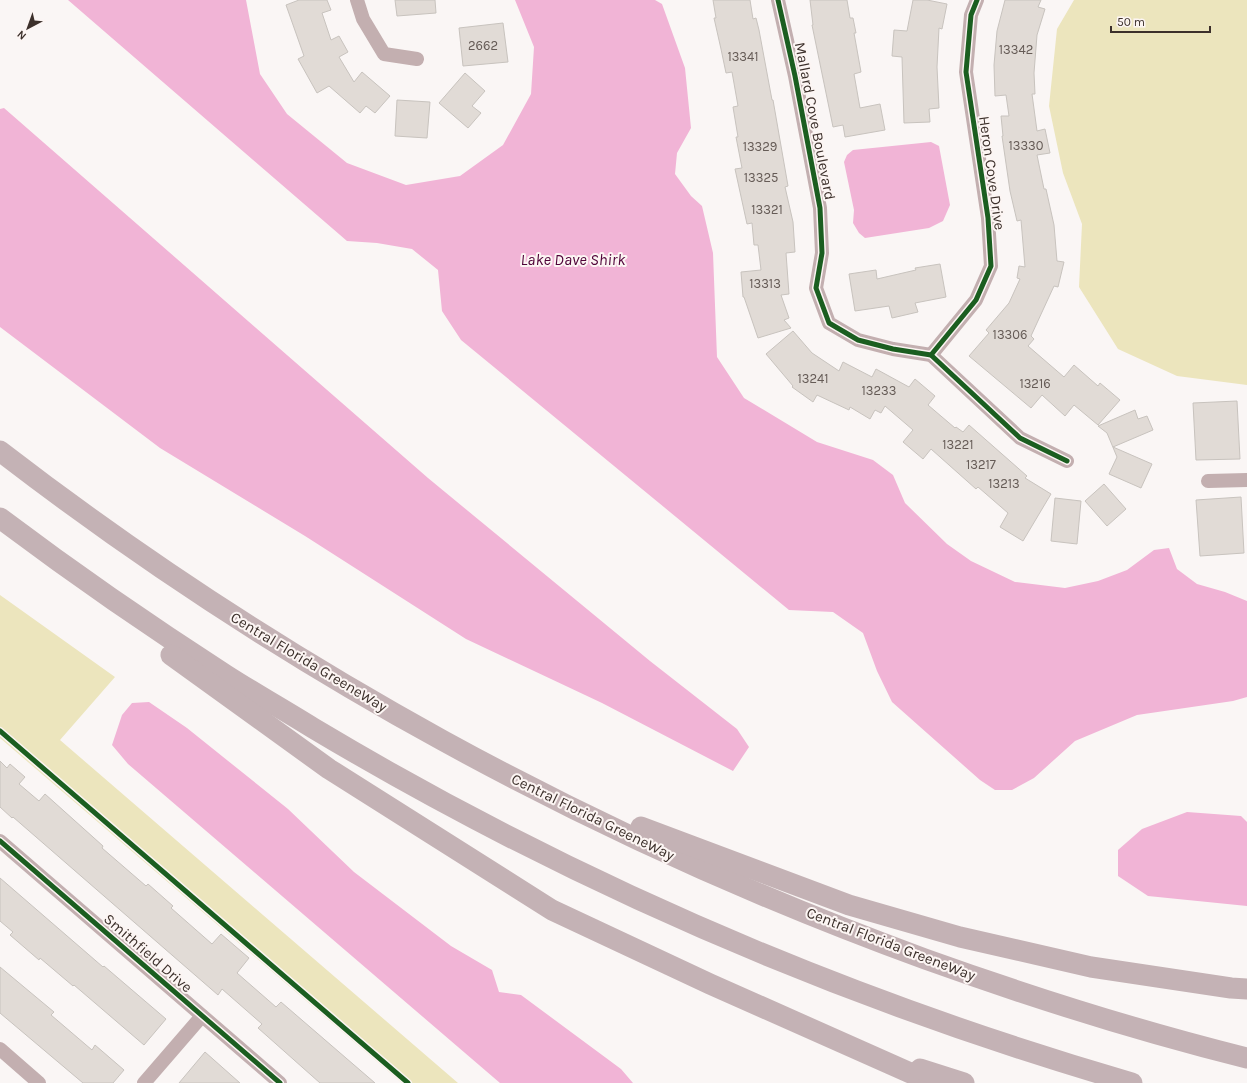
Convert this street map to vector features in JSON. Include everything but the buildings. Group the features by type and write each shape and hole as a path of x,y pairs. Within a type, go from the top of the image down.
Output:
{"highway":[{"name":"Central Florida GreeneWay","path":"0,451 81,512 257,632 439,739 565,804 695,866 782,903 892,946 1023,993 1100,1018 1247,1058"},
{"path":"0,518 169,654 329,769 552,910 710,984 933,1083"},
{"path":"0,518 108,597 229,677 414,786 535,849 673,915 806,971 1006,1044 1132,1083"},
{"path":"378,704 515,771 636,825 849,905 960,937 1091,967 1231,988 1247,989"},
{"path":"868,1053 964,1083"}],"street":[{"path":"357,0 363,19 384,54 417,59"},
{"name":"Mallard Cove Boulevard","path":"778,0 795,76 820,208 822,252 816,288 829,323 858,340 893,349 931,355"},
{"name":"Heron Cove Drive","path":"931,355 976,300 991,266 988,218 966,72 971,15 977,0"},
{"path":"931,355 1020,438 1068,461"},
{"path":"1208,481 1247,480"},
{"name":"Smithfield Drive","path":"0,841 280,1083"},
{"path":"144,1083 202,1016"},
{"path":"0,1049 39,1083"}],"shaded area":[{"path":"1074,0 1247,0 1247,385 1177,376 1118,349 1079,287 1082,224 1063,173 1049,106 1057,29"},
{"path":"0,595 115,677 60,740 458,1083 402,1083 0,738"}],"water":[{"name":"Lake Dave Shirk","path":"68,0 246,0 260,74 287,114 347,163 406,185 460,176 503,145 531,94 534,47 515,0 655,0 662,4 685,68 691,128 677,153 675,174 691,196 702,206 713,253 717,357 744,398 817,442 873,460 893,475 905,503 947,544 971,561 1015,582 1065,588 1098,581 1127,570 1154,550 1169,548 1177,569 1197,584 1225,592 1247,601 1247,697 1233,701 1137,715 1075,741 1034,778 1012,790 995,790 980,780 892,702 877,671 863,633 833,612 789,610 461,340 442,311 438,270 412,249 377,243 347,241"},
{"path":"4,108 428,478 650,661 737,729 749,747 733,771 602,703 466,639 305,536 160,448 0,327 0,109"},
{"path":"931,142 939,146 950,205 943,221 929,228 865,238 859,233 853,223 854,210 844,162 847,155 853,150"},
{"path":"149,702 187,728 288,809 354,872 451,946 492,970 499,992 521,995 621,1069 633,1083 500,1083 128,764 112,745 122,715 132,703"},
{"path":"1187,812 1241,816 1247,822 1247,906 1148,896 1118,876 1118,850 1142,829"}],"cycle path":[{"path":"778,0 795,76 820,208 822,253 816,288 829,323 858,340 893,349 931,355 1020,438 1067,461"},
{"path":"931,355 976,300 991,266 988,218 966,72 971,15 977,0"},
{"path":"0,731 408,1083"},
{"path":"0,841 280,1083"}]}
